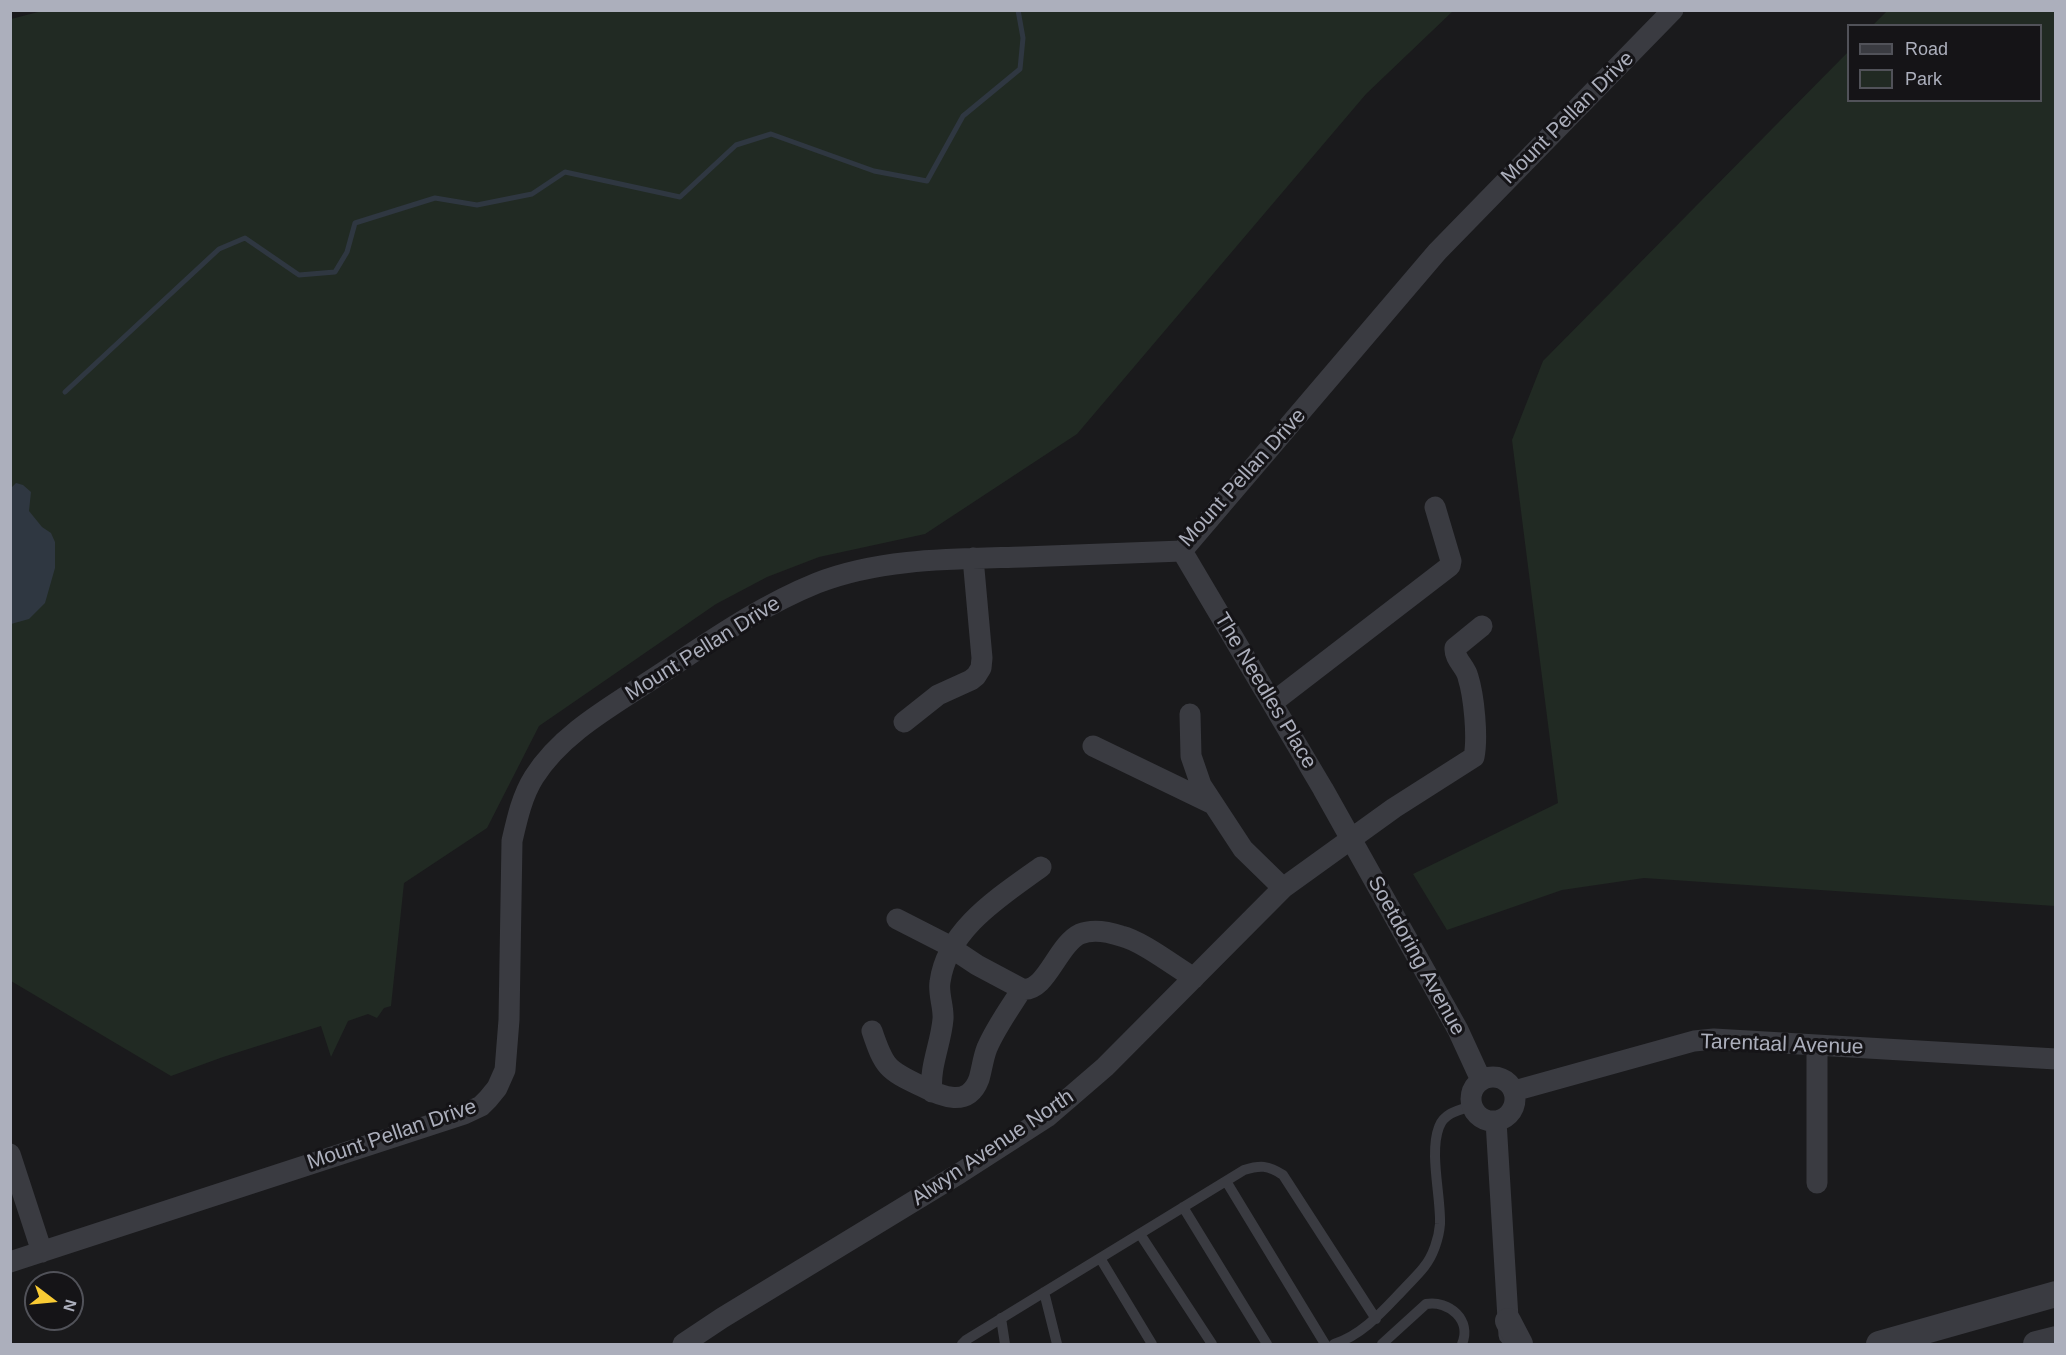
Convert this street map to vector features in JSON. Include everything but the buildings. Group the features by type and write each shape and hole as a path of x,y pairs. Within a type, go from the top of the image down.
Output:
{"street":[{"name":"Mount Pellan Drive","path":"10,1262 465,1114 481,1106 501,1082 508,1044 512,841 525,797 534,777 547,760 575,733 770,604 818,583 872,568 933,560 1182,550 1437,252 1673,10"},
{"path":"1272,703 1450,566 1451,561 1435,507"},
{"name":"The Needles Place","path":"1182,550 1349,836"},
{"path":"904,722 938,695 971,680 981,668 982,651 973,558"},
{"name":"Alwyn Avenue North","path":"683,1344 1047,1117 1105,1067 1283,888 1349,836 1474,757 1473,703 1468,674 1455,653 1455,648 1482,626"},
{"path":"1190,714 1191,756 1202,785 1243,849 1283,888"},
{"path":"1093,746 1213,804"},
{"name":"Soetdoring Avenue","path":"1349,836 1458,1030 1481,1080"},
{"path":"932,1092 933,1065 943,1018 939,984 952,948 970,924 991,904 1041,867"},
{"path":"897,919 1022,989 1032,989 1038,985 1059,954 1074,938 1096,931 1123,936 1194,978"},
{"path":"872,1031 882,1060 898,1075 932,1092 962,1098 973,1091 995,1032 1022,989"},
{"name":"Tarentaal Avenue","path":"1514,1091 1694,1041 1725,1039 2055,1059"},
{"path":"1817,1045 1817,1183"},
{"path":"1491,1076 1501,1077 1509,1083 1514,1091 1515,1101 1512,1110 1505,1118 1496,1121 1486,1120 1472,1106 1471,1096 1474,1087 1481,1080 1491,1076"},
{"path":"1496,1121 1509,1333 1520,1344"},
{"path":"10,1154 42,1252"},
{"path":"1879,1344 2055,1294"},
{"path":"2036,1344 2055,1339"}],"lane":[{"path":"1334,1344 1346,1341 1376,1319 1425,1266 1434,1248 1440,1226 1435,1142 1439,1126 1452,1112 1472,1106"},
{"path":"962,1344 1244,1170 1260,1165 1271,1167 1283,1175 1376,1319"},
{"path":"1226,1181 1325,1344"},
{"path":"1183,1207 1267,1344"},
{"path":"1140,1234 1212,1344"},
{"path":"1100,1258 1152,1344"},
{"path":"1044,1292 1057,1344"},
{"path":"1382,1344 1425,1304 1435,1302 1446,1305 1459,1316 1464,1328 1465,1338 1462,1344"},
{"path":"1001,1318 1005,1344"}],"green space":[{"path":"46,10 1453,11 1366,94 1077,434 925,534 819,557 767,577 716,604 539,726 487,828 404,883 391,1006 384,1008 377,1018 368,1014 348,1021 331,1057 321,1026 171,1076 11,981 11,19"},
{"path":"1887,11 2055,11 2055,906 1644,878 1562,890 1447,930 1413,874 1558,803 1512,440 1543,361 1847,53 1847,102 2042,102 2042,24 1874,24"}],"shaded area":[{"path":"16,483 23,485 31,492 29,511 42,527 51,533 55,542 55,568 45,603 29,619 11,624 10,489"}],"waterway":[{"path":"65,392 219,249 245,238 299,275 335,272 347,252 355,223 435,198 477,205 532,194 565,172 680,197 736,145 771,134 874,171 927,181 963,116 1020,69 1023,38 1018,10"}]}
